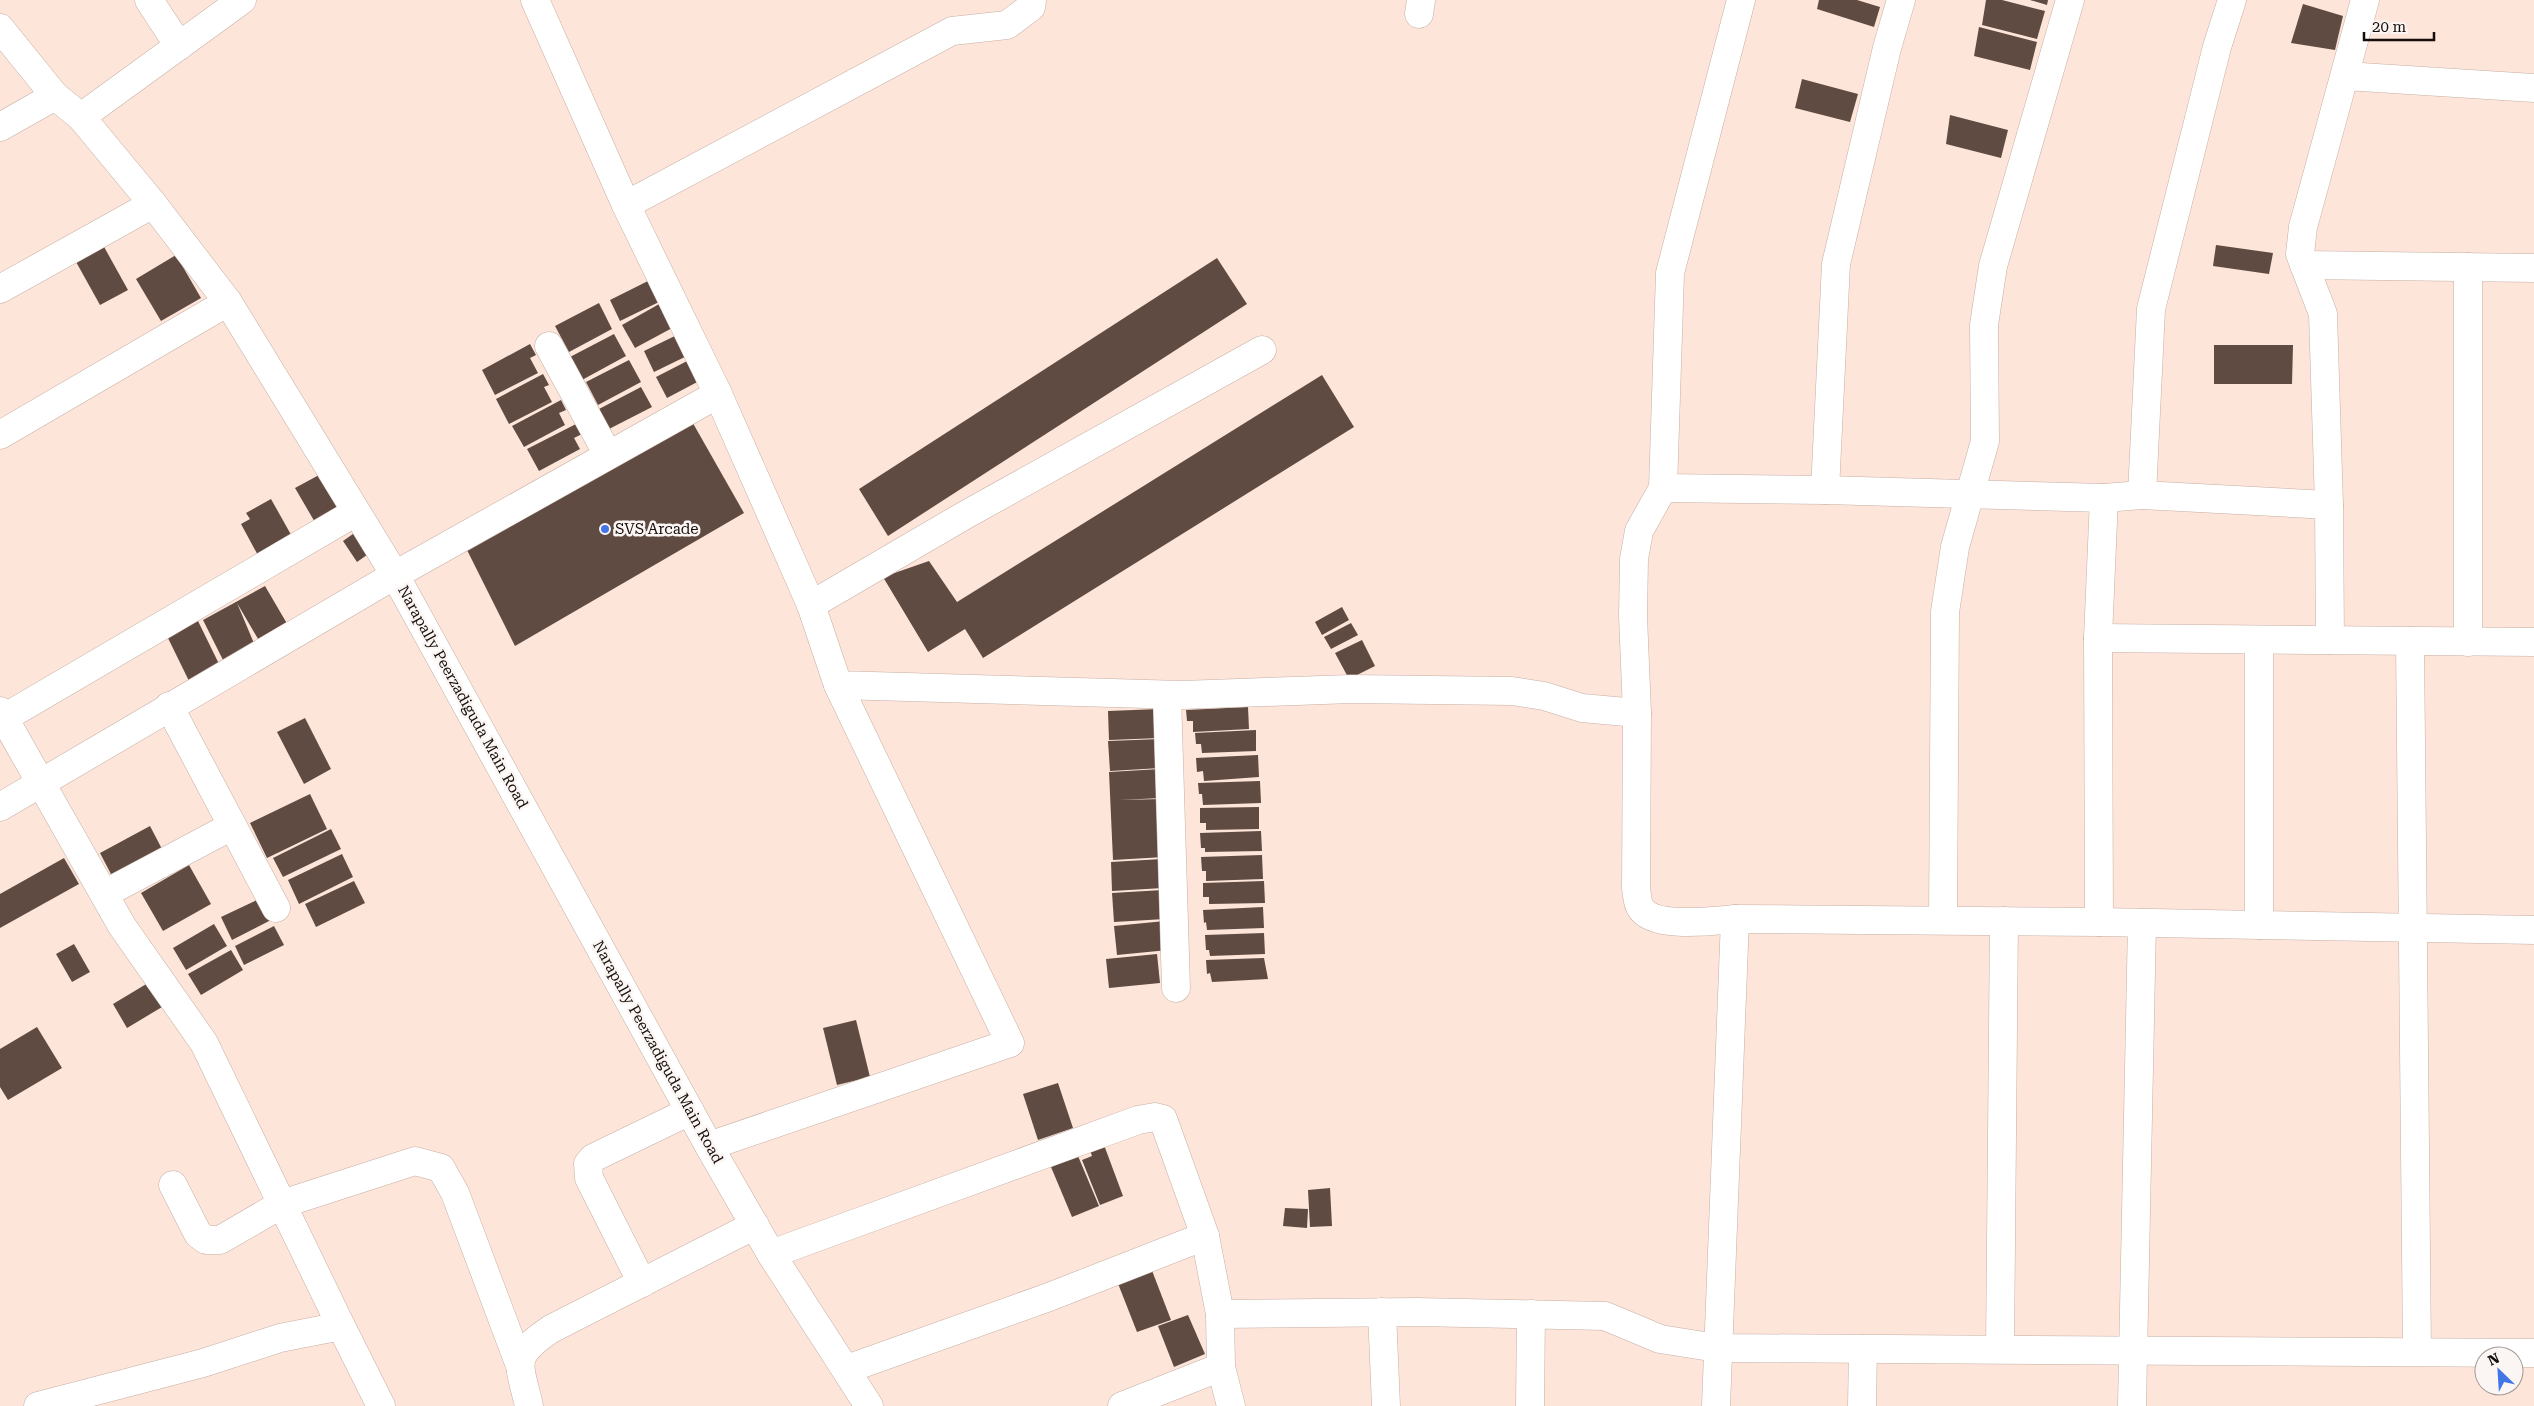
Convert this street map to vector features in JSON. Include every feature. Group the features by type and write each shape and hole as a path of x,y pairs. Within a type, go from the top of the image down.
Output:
{"street":[{"path":"148,0 179,46"},
{"path":"81,117 242,0"},
{"path":"535,0 626,205 718,394 811,605 838,685 1010,1043 709,1146"},
{"path":"626,205 952,31 1007,25 1031,6 1032,0"},
{"path":"1741,0 1670,273 1663,488 1639,531 1634,558 1633,616 1637,713 1636,888 1640,907 1649,916 1671,921 1943,920 2534,930"},
{"path":"1825,490 1836,264 1887,48 1901,0"},
{"path":"1943,920 1945,612 1955,546 1985,441 1984,325 1993,266 2070,0"},
{"path":"2142,495 2151,309 2214,57 2232,0"},
{"path":"2330,640 2329,505 2323,314 2300,254 2303,227 2365,0"},
{"name":"Narapally Peerzadiguda Main Road","path":"0,28 55,96 81,117 153,204 228,302 395,575 709,1146 771,1254 847,1369 869,1406"},
{"path":"2344,76 2534,88"},
{"path":"0,127 55,96"},
{"path":"0,289 153,204"},
{"path":"2304,265 2534,268"},
{"path":"2468,267 2468,642"},
{"path":"0,435 228,302"},
{"path":"549,346 608,455"},
{"path":"811,605 967,514 1262,350"},
{"path":"0,807 395,575 718,394"},
{"path":"1663,488 1969,493 2104,498 2142,495 2329,505"},
{"path":"2100,922 2098,638 2104,498"},
{"path":"356,512 2,715 122,926 204,1044 381,1406"},
{"path":"2098,638 2534,642"},
{"path":"2259,640 2259,925"},
{"path":"2410,641 2417,1352"},
{"path":"838,685 1167,694 1352,689 1512,691 1544,696 1582,708 1637,713"},
{"path":"1167,694 1176,988"},
{"path":"169,706 276,908"},
{"path":"104,894 232,826"},
{"path":"1716,1406 1735,920"},
{"path":"2000,1349 2004,921"},
{"path":"2132,1406 2142,923"},
{"path":"642,1283 589,1178 588,1164 593,1158 690,1111"},
{"path":"771,1254 1138,1120 1154,1117 1164,1119 1205,1236 1220,1314 1222,1367 1231,1406"},
{"path":"173,1185 198,1234 206,1240 220,1240 282,1204 415,1161 441,1168 455,1193 519,1363 529,1406"},
{"path":"519,1363 528,1344 551,1329 755,1225"},
{"path":"847,1369 1049,1297 1205,1236"},
{"path":"1220,1314 1382,1312 1605,1316 1660,1339 1717,1348 2534,1353"},
{"path":"1382,1312 1386,1406"},
{"path":"1530,1406 1531,1314"},
{"path":"38,1406 99,1398 280,1338 341,1326"},
{"path":"1862,1406 1863,1348"},
{"path":"1122,1406 1222,1367"}],"building":[{"path":"1819,0 1857,0 1880,7 1874,27 1817,9"},
{"path":"1986,0 2002,0 2045,11 2037,39 1982,25"},
{"path":"2030,0 2048,0 2047,5"},
{"path":"2303,4 2343,16 2335,50 2291,43"},
{"path":"1979,27 2037,42 2030,70 1974,56"},
{"path":"1802,79 1858,94 1850,122 1795,108"},
{"path":"1950,115 2008,130 2001,158 1946,144"},
{"path":"103,245 128,290 100,305 75,260"},
{"path":"2216,245 2273,253 2269,274 2213,266"},
{"path":"176,255 201,298 161,321 136,279"},
{"path":"1217,258 1247,304 888,536 859,489"},
{"path":"650,280 661,301 620,321 610,300"},
{"path":"599,303 612,329 569,352 555,326"},
{"path":"661,303 674,327 635,348 622,325"},
{"path":"683,332 693,353 654,372 644,351"},
{"path":"614,334 626,356 582,380 570,357"},
{"path":"530,344 536,355 530,358 538,373 495,395 482,370"},
{"path":"2214,345 2293,345 2292,384 2214,384"},
{"path":"693,358 703,379 667,398 656,377"},
{"path":"629,360 641,382 598,405 586,382"},
{"path":"543,374 549,385 544,387 552,402 509,424 496,399"},
{"path":"1322,375 1354,427 983,658 965,629 928,652 883,577 929,561 957,602"},
{"path":"641,387 652,407 609,429 599,409"},
{"path":"561,400 566,410 559,413 565,425 524,447 512,426"},
{"name":"SVS Arcade","path":"690,418 744,513 515,646 465,546"},
{"path":"576,424 582,434 574,438 580,449 539,471 527,449"},
{"path":"319,475 339,511 316,524 295,488"},
{"path":"271,499 294,540 260,559 241,524 250,519 246,513"},
{"path":"360,529 374,550 357,562 343,541"},
{"path":"265,586 289,627 261,644 237,603 256,648 225,664 203,620"},
{"path":"1342,607 1349,620 1322,635 1315,622"},
{"path":"198,621 220,666 189,681 167,636"},
{"path":"1351,623 1358,635 1331,649 1324,637"},
{"path":"1362,640 1375,666 1349,679 1335,653"},
{"path":"1248,707 1249,729 1193,732 1193,721 1187,721 1186,710"},
{"path":"1159,709 1160,738 1109,740 1108,711"},
{"path":"305,718 331,769 304,784 277,732"},
{"path":"1256,730 1256,751 1202,753 1201,744 1196,744 1195,733"},
{"path":"1160,739 1161,768 1110,771 1108,741"},
{"path":"1258,755 1259,777 1204,781 1203,771 1197,772 1196,758"},
{"path":"1160,769 1162,798 1119,800 1162,799 1164,857 1113,860 1109,772"},
{"path":"1260,781 1261,803 1203,805 1202,794 1199,794 1198,783"},
{"path":"310,794 327,829 267,858 250,823"},
{"path":"1259,807 1259,829 1206,830 1206,823 1200,823 1200,808"},
{"path":"150,826 162,849 112,876 100,853"},
{"path":"331,829 341,849 283,877 273,858"},
{"path":"1261,831 1262,851 1205,852 1205,848 1201,848 1200,833"},
{"path":"342,854 353,877 299,904 288,880"},
{"path":"1262,855 1263,879 1206,881 1206,871 1202,871 1201,857"},
{"path":"64,858 79,884 0,928 0,894"},
{"path":"1162,859 1163,888 1112,891 1111,862"},
{"path":"189,865 211,904 163,931 141,893"},
{"path":"354,881 365,903 316,927 305,904"},
{"path":"1264,881 1265,903 1209,904 1209,897 1203,897 1203,883"},
{"path":"1163,890 1165,919 1114,922 1112,893"},
{"path":"261,898 271,920 232,940 221,917"},
{"path":"1263,907 1264,928 1207,930 1206,922 1204,923 1203,910"},
{"path":"1165,921 1168,950 1117,955 1114,926"},
{"path":"214,924 227,946 186,970 173,948"},
{"path":"274,926 284,945 244,965 235,946"},
{"path":"1264,933 1265,954 1210,956 1209,950 1206,950 1205,935"},
{"path":"74,944 90,972 72,982 56,954"},
{"path":"231,950 243,970 201,995 188,974"},
{"path":"1157,954 1160,983 1109,988 1106,959"},
{"path":"1264,958 1268,979 1212,982 1210,973 1207,974 1206,960"},
{"path":"153,980 167,1004 127,1028 113,1004"},
{"path":"856,1020 870,1077 837,1085 823,1028"},
{"path":"37,1027 62,1068 8,1100 0,1087 0,1049"},
{"path":"1058,1083 1073,1128 1038,1140 1023,1094"},
{"path":"1104,1145 1123,1196 1100,1205 1082,1160 1092,1156 1090,1150"},
{"path":"1078,1156 1099,1206 1072,1217 1051,1167"},
{"path":"1330,1188 1332,1226 1310,1227 1308,1190"},
{"path":"1285,1208 1308,1209 1307,1228 1283,1226"},
{"path":"1151,1268 1171,1320 1137,1332 1117,1281"},
{"path":"1188,1315 1205,1354 1174,1367 1158,1326"}],"place":[{"name":"SVS Arcade","path":"605,529"}]}
